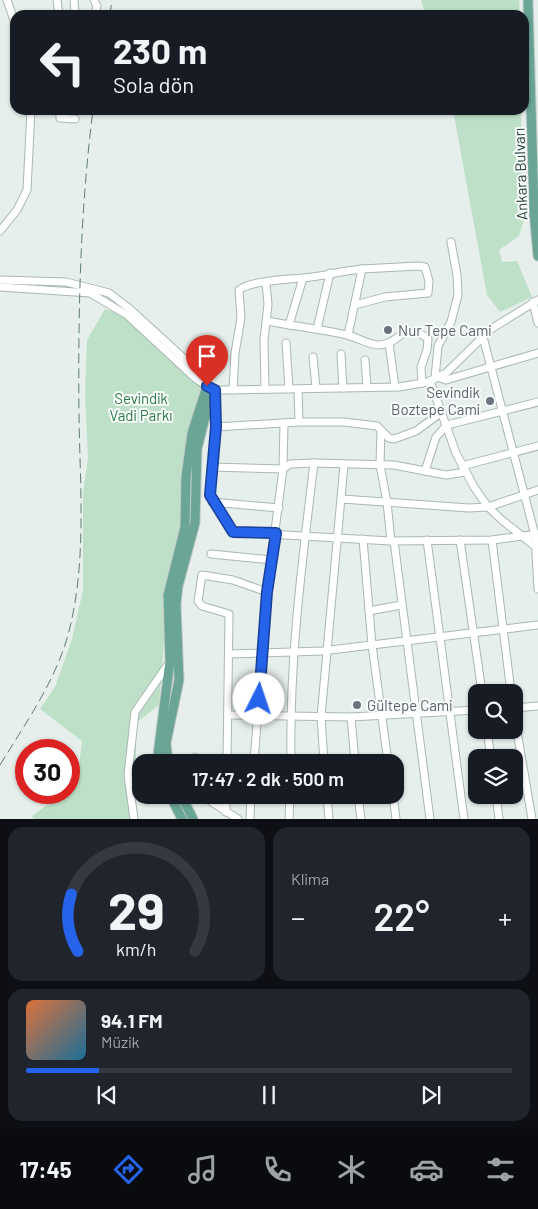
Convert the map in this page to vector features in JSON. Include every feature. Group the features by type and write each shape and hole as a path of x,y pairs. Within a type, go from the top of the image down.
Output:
{"main road":[{"name":"Ankara Bulvarı","path":"529,35 534,212 538,256"},
{"path":"158,754 170,661 168,595 185,526 186,477 192,433 211,389"},
{"path":"167,754 166,743 179,680 176,604 178,586 195,524 197,449 211,389"},
{"path":"174,804 182,819"},
{"path":"186,804 193,819"}],"street":[{"path":"0,232 17,210 27,190 31,115"},
{"path":"60,115 60,118 75,119"},
{"path":"451,242 457,275 458,295 451,322 438,346 434,379 442,412 464,469 488,507 536,547"},
{"path":"233,390 235,353 241,318 239,290 246,285 266,283 282,278 303,278 362,269 425,267 429,281 428,293 385,297 355,305"},
{"path":"348,335 362,269"},
{"path":"317,329 330,273"},
{"path":"288,325 303,278"},
{"path":"0,280 66,282 109,293 130,309 200,373 211,389 216,427 210,495 212,502 233,532 306,534 392,541 492,540 536,535"},
{"path":"265,389 264,340 268,304 266,283"},
{"path":"0,287 90,293 127,315 195,378 211,389 394,387 422,383 446,373 483,337 507,318 536,301 538,323"},
{"path":"267,321 348,335 369,344 389,343 406,331 411,330 428,339 420,367 422,383"},
{"path":"483,337 536,535 538,589"},
{"path":"286,343 290,389"},
{"path":"389,343 394,387"},
{"path":"341,354 343,388"},
{"path":"434,379 446,380 538,354"},
{"path":"313,357 316,388"},
{"path":"365,360 367,387"},
{"path":"298,389 299,422"},
{"path":"425,471 436,437 447,425 538,402"},
{"path":"216,427 299,422 368,424 377,426 389,438 404,436 416,431 442,412"},
{"path":"255,754 267,592 283,469 284,423"},
{"path":"381,430 380,465 388,502 430,819"},
{"path":"212,468 283,469 290,464 314,463 380,465 455,476 464,469 538,446"},
{"path":"290,754 294,652 314,463"},
{"path":"323,754 321,717 344,465"},
{"path":"342,499 452,508 488,507 538,490"},
{"path":"212,502 279,508"},
{"path":"363,539 372,645 387,754"},
{"path":"427,540 464,819"},
{"path":"460,540 481,684"},
{"path":"492,540 505,629 510,684"},
{"path":"211,554 272,560"},
{"path":"227,754 229,715 229,614 202,606 198,601 202,575 233,580 267,592"},
{"path":"369,611 401,605"},
{"path":"229,654 326,650 538,625"},
{"path":"134,819 128,775 135,712 170,661"},
{"path":"523,707 538,706"},
{"path":"229,715 351,717 468,711"},
{"path":"351,717 354,754"},
{"path":"518,739 532,819"},
{"path":"215,804 238,819"},
{"path":"226,804 226,812"},
{"path":"250,819 251,804"},
{"path":"289,819 290,804"},
{"path":"328,804 329,819"},
{"path":"359,804 361,819"},
{"path":"394,804 396,819"},
{"path":"498,804 500,819"}],"green space":[{"path":"421,0 519,0 520,10 424,10"},
{"path":"454,115 521,115 524,220 519,236 499,250 502,262 517,261 532,297 500,312 487,295"},
{"name":"Sevindik Vadi Parkı","path":"105,309 129,317 207,386 198,410 186,507 168,595 159,705 136,723 136,754 132,754 132,804 135,804 131,819 34,819 32,816 48,804 80,804 82,741 40,709 55,687 72,639 83,590 83,492 88,458 85,394 87,340"}],"railway":[{"path":"111,10 112,0"},
{"path":"0,765 38,702 55,669 68,635 78,581 81,526 79,416 81,263 85,186 92,115"}],"place":[{"name":"Nur Tepe Cami","path":"388,330"},
{"name":"Sevindik Boztepe Cami","path":"490,401"},
{"name":"Gültepe Cami","path":"357,705"}],"route":[{"path":"207,386 215,390 216,427 210,495 212,502 233,532 276,533 267,592 259,699"}]}
